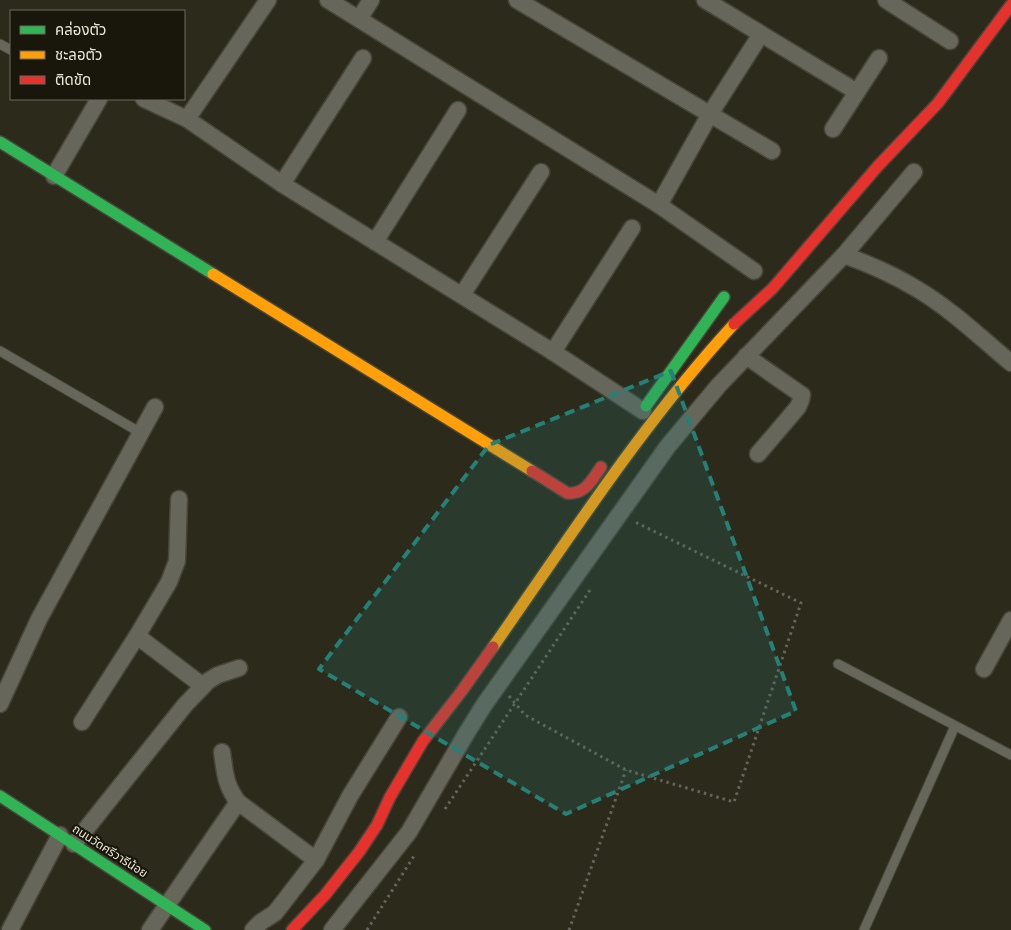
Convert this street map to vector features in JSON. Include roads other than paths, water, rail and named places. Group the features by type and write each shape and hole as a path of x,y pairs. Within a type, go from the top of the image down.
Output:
{"street":[{"path":"188,119 268,0"},
{"path":"328,0 659,205 754,271"},
{"path":"359,19 371,0"},
{"path":"517,0 772,151"},
{"path":"705,0 857,92"},
{"path":"886,0 950,41"},
{"path":"292,930 325,895 359,852 377,825 390,797 424,741 461,692 622,463 701,360 735,323 773,288 878,166 938,102 1011,4"},
{"path":"659,205 710,114 761,34"},
{"path":"282,184 364,58"},
{"path":"833,129 879,58"},
{"path":"54,176 98,100"},
{"path":"146,100 188,119 282,184 553,352 640,415 724,297"},
{"path":"375,242 458,110"},
{"path":"0,142 567,493 574,495 582,492 610,455"},
{"path":"462,295 542,172"},
{"path":"332,930 409,832 466,734 499,684 668,446 719,385 844,255 914,172"},
{"path":"553,352 632,228"},
{"path":"844,255 885,271 918,290 947,310 1011,363"},
{"path":"746,356 802,395 798,407 758,454"},
{"path":"0,704 39,619 155,407"},
{"path":"82,722 169,582 177,561 179,499"},
{"path":"984,669 1010,626"},
{"path":"137,636 204,686"},
{"path":"10,930 67,839 204,686 218,675 239,668"},
{"path":"253,930 275,912 316,860 350,796 399,717"},
{"path":"222,752 229,791 238,802 316,860"},
{"name":"ถนนวัดศรีวารีน้อย","path":"0,796 205,930"},
{"path":"150,930 166,904 238,802"}],"lane":[{"path":"0,351 140,433"},
{"path":"838,664 1011,755"},
{"path":"864,930 955,726"}]}
